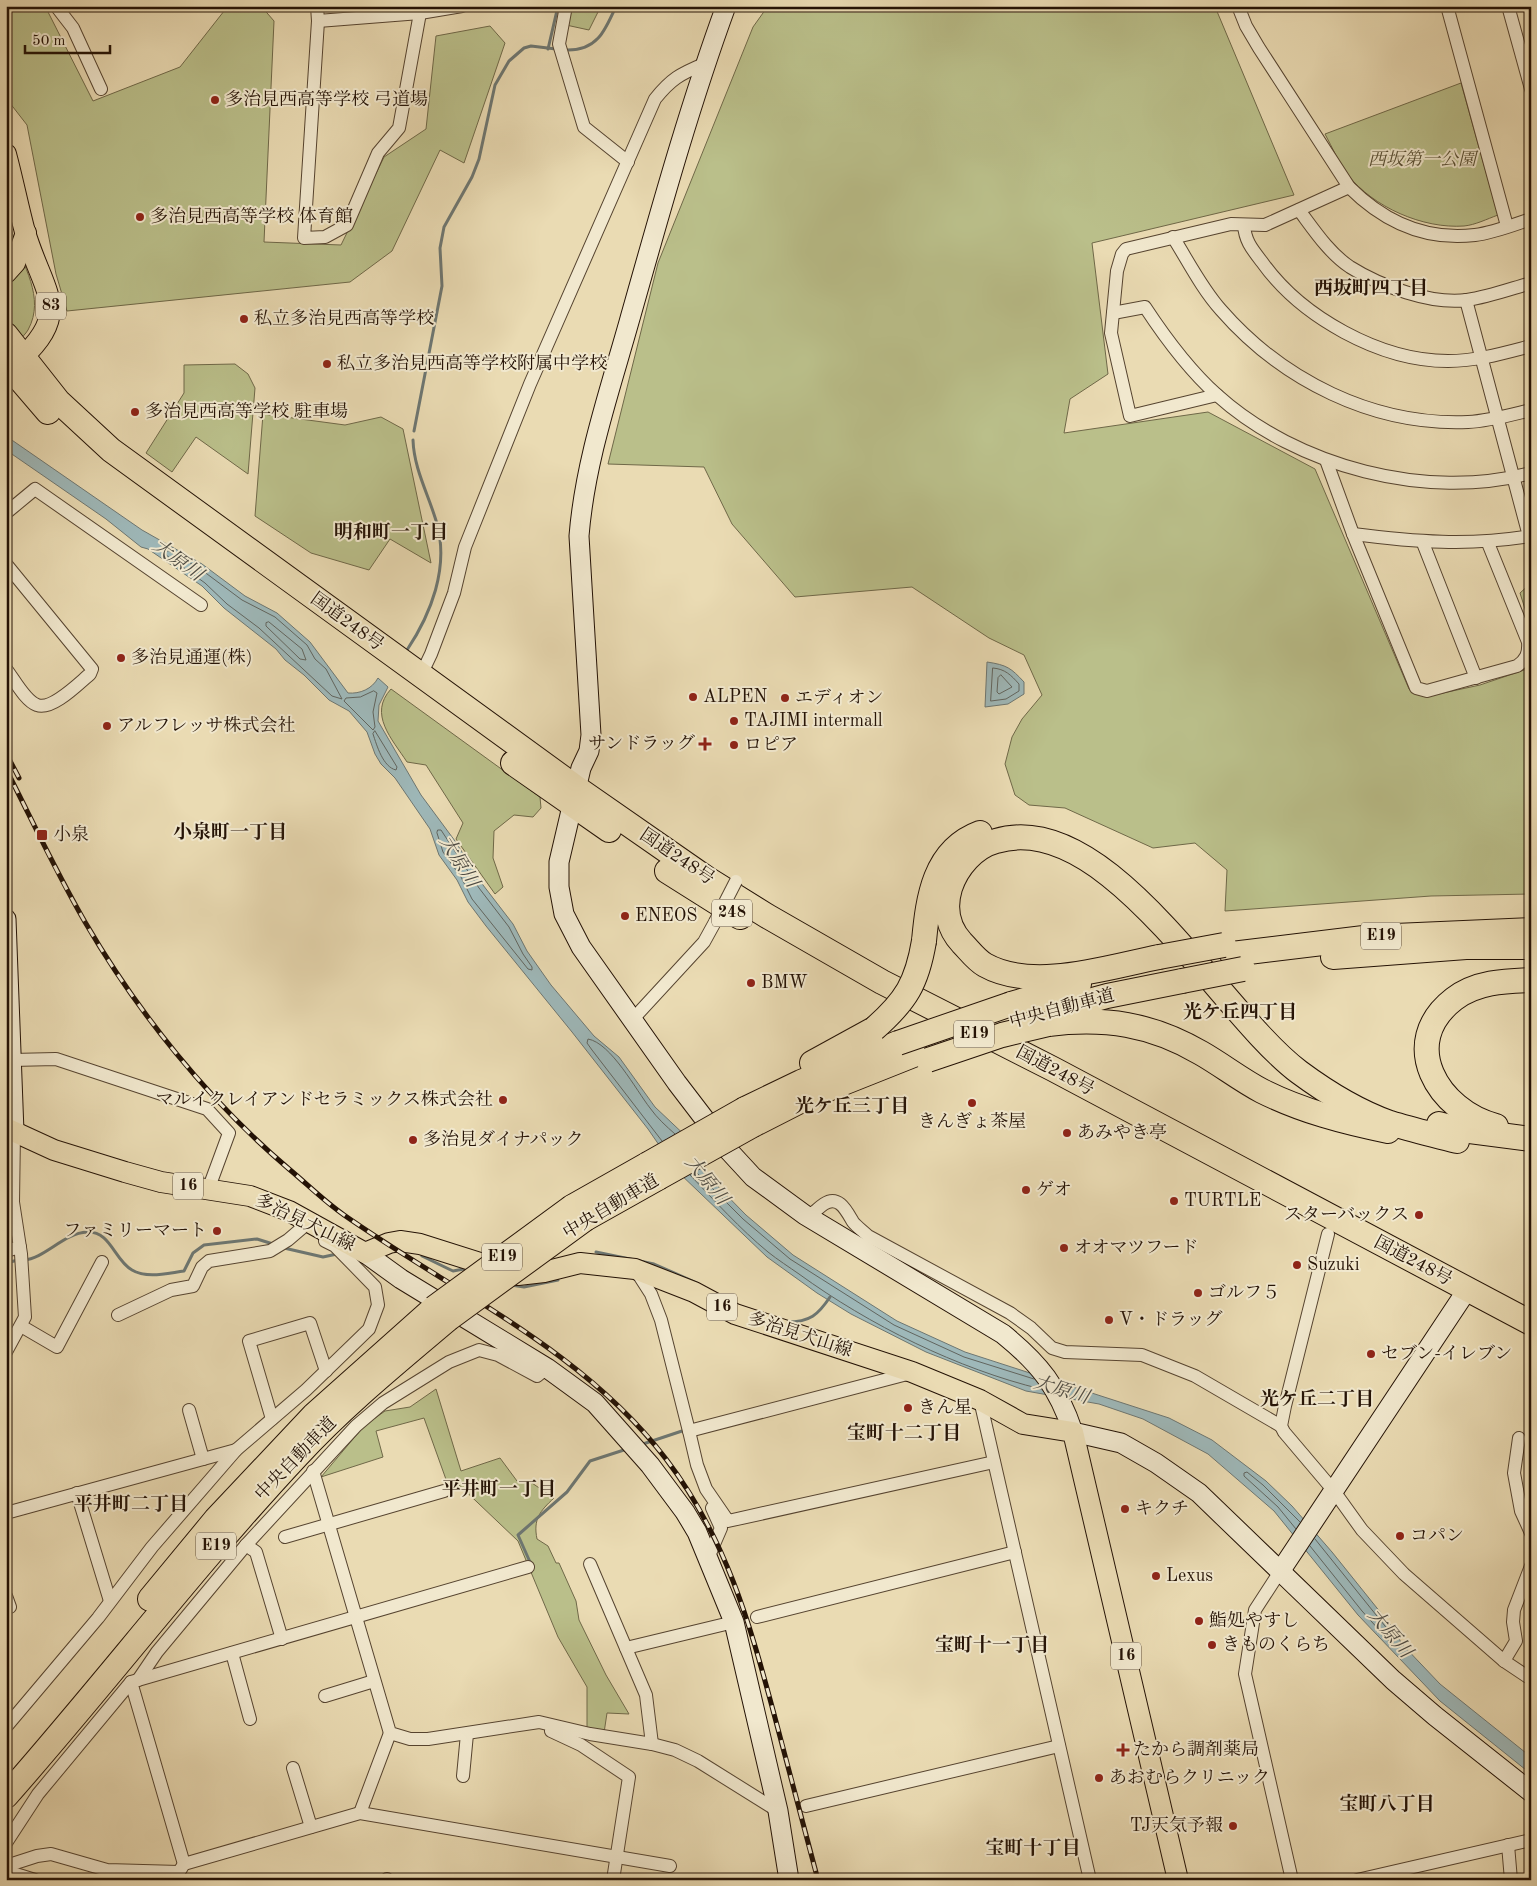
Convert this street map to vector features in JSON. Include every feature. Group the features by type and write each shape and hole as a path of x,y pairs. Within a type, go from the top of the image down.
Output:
{"highway":[{"name":"国道248号","path":"6,335 12,365 44,409 92,453 575,798 838,958 1054,1069 1463,1296 1531,1340"},
{"name":"国道248号","path":"12,365 58,401 111,450 421,675 575,798 702,895 771,936 1328,1234 1463,1296 1531,1322"},
{"path":"746,1112 874,1029 896,1010 909,990 920,964 930,892 942,862 953,850 973,836 994,828 1030,827 1050,830 1095,851 1144,890 1181,928 1269,1032 1298,1057 1341,1086 1393,1113 1462,1130 1531,1139"},
{"path":"1233,956 1170,968 1081,972 1042,977 1003,974 982,964 950,927 947,903 953,879 974,853 991,842 1004,838 1032,837 1049,840 1077,852 1106,872 1155,916 1260,1038 1298,1071 1333,1095 1389,1123 1457,1141"},
{"name":"中央自動車道","path":"6,1771 216,1519 314,1414 441,1314 578,1213 746,1112 801,1082 914,1053 1011,1004 1085,983 1319,942 1436,933 1531,930"},
{"name":"中央自動車道","path":"1233,956 1365,954 1466,947 1531,947"},
{"name":"中央自動車道","path":"1041,1020 1107,996 1170,968"},
{"path":"1531,980 1484,984 1454,998 1433,1024 1428,1038 1427,1054 1434,1082 1452,1104 1466,1114 1488,1124 1531,1133"},
{"path":"746,1112 808,1097 832,1098 914,1053 1002,1035 1041,1020 1120,1023 1156,1030 1200,1052 1260,1090 1298,1108 1341,1122 1410,1136 1531,1151"},
{"name":"中央自動車道","path":"6,1796 227,1534 298,1455 441,1314"}],"main road":[{"name":"83","path":"6,154 26,233 50,294 51,306 45,331 12,365"},
{"path":"6,273 15,263 26,233"},
{"name":"多治見犬山線","path":"10,1130 54,1150 161,1182 250,1196 365,1259 389,1243 400,1241 420,1244 518,1275 544,1272 580,1263 636,1269 694,1292 735,1314 912,1372 980,1400 1023,1424 1073,1432"},
{"name":"16","path":"1073,1432 1178,1880"}],"street":[{"path":"56,6 73,28 101,89"},
{"path":"317,6 318,22 304,238 325,238 347,225 378,153 399,128 420,10"},
{"path":"318,22 462,6"},
{"path":"566,6 559,44 584,127 628,162"},
{"path":"726,6 704,64 594,442 581,508 579,536 591,736 589,751 581,768 559,862 559,887 564,914 581,947 632,1019 729,1151 753,1177 805,1215 936,1295 974,1315 1025,1352 1048,1377 1065,1408 1073,1432 1121,1444 1156,1463 1199,1493 1284,1564 1400,1686 1434,1716 1531,1792"},
{"path":"1238,6 1246,26 1259,48 1349,187 1366,204 1390,219 1413,230 1440,235 1475,235 1531,219"},
{"path":"1447,6 1507,226"},
{"path":"1508,6 1531,89"},
{"path":"421,675 454,593 465,547 530,384 656,99 670,82 682,73 704,64"},
{"path":"1217,395 1130,416 1111,334 1117,271 1122,254 1126,248 1231,224 1244,226 1265,224 1349,187"},
{"path":"1299,210 1318,236 1349,267 1409,293 1466,300 1531,283"},
{"path":"1244,226 1245,239 1285,290 1336,328 1392,352 1448,361 1482,358 1531,346"},
{"path":"1173,237 1219,308 1252,344 1305,382 1374,411 1417,420 1467,422 1498,418 1531,410"},
{"path":"1353,534 1423,543 1488,543 1530,536 1466,300"},
{"path":"1113,313 1145,307 1169,342 1217,395 1240,414 1271,434 1326,460 1366,472 1411,480 1458,482 1514,478 1531,473"},
{"path":"1326,460 1353,534 1416,688 1428,691 1517,666 1524,661 1529,651 1528,642 1488,543"},
{"path":"6,513 35,489 201,605"},
{"path":"1423,543 1476,678"},
{"path":"6,564 92,669 90,674 54,703 45,706 38,706 31,701 6,669"},
{"path":"632,1019 704,942 736,881"},
{"path":"6,920 8,1036 12,1060 10,1130 13,1202 21,1256 25,1317 6,1352"},
{"path":"12,1060 56,1059 207,1109 229,1133 208,1190"},
{"path":"805,1215 816,1212 825,1203 834,1201 843,1205 854,1223 868,1236 1010,1314 1031,1328 1052,1348 1065,1352 1142,1355 1195,1376 1281,1426 1332,1494 1362,1530 1404,1574 1504,1661 1531,1679"},
{"path":"118,1315 171,1290 193,1286 202,1267 209,1262 270,1250 288,1240 305,1225 334,1246 365,1259 401,1278 547,1368 595,1404 632,1443 685,1512 708,1558 734,1622 778,1811 789,1880"},
{"path":"1281,1426 1328,1234"},
{"path":"6,1251 21,1256"},
{"path":"6,1727 152,1547 236,1450 326,1371 369,1330 378,1305 375,1287 365,1259"},
{"path":"21,1326 57,1347 102,1262"},
{"path":"636,1269 651,1294 661,1320 696,1465 721,1528 708,1558"},
{"path":"1292,1880 1245,1674 1255,1610 1463,1296"},
{"path":"272,1419 249,1341 310,1323 326,1371"},
{"path":"6,1843 38,1794 135,1681 246,1545 356,1426 376,1409 449,1362 479,1350 498,1355 537,1376 547,1368"},
{"path":"689,1432 912,1372"},
{"path":"980,1400 1090,1880"},
{"path":"189,1410 203,1458"},
{"path":"1519,1438 1514,1473 1521,1511 1531,1533"},
{"path":"6,1513 236,1450"},
{"path":"706,1489 728,1521 994,1462"},
{"path":"313,1471 390,1733 360,1813"},
{"path":"285,1537 444,1491"},
{"path":"77,1493 110,1601"},
{"path":"246,1545 256,1552 282,1639"},
{"path":"757,1617 1015,1552"},
{"path":"590,1564 646,1695 652,1744"},
{"path":"1504,1661 1516,1640 1513,1622 1514,1610 1531,1566"},
{"path":"135,1681 528,1567"},
{"path":"626,1648 734,1622"},
{"path":"232,1653 250,1719"},
{"path":"135,1681 184,1864"},
{"path":"325,1696 374,1681"},
{"path":"6,1714 21,1710"},
{"path":"390,1733 410,1739 467,1734 539,1722 590,1734 652,1744 675,1750 698,1761 778,1811"},
{"path":"539,1722 551,1731 581,1745 629,1777 613,1880"},
{"path":"463,1776 467,1734"},
{"path":"806,1806 1060,1746"},
{"path":"293,1768 311,1827"},
{"path":"6,1866 37,1856 51,1854 107,1870 179,1872 184,1864 360,1813 670,1866"},
{"path":"1357,1880 1531,1840"},
{"path":"1508,1845 1511,1880"},
{"path":"6,1871 35,1880"}],"green space":[{"path":"6,6 45,6 93,101 180,67 228,6 261,6 274,21 264,242 341,245 384,157 426,129 436,36 490,26 505,43 464,163 440,150 392,251 350,282 67,311 56,274 27,125 6,98"},
{"path":"570,6 601,6 589,30 566,25"},
{"path":"768,6 1159,6 1216,9 1294,195 1092,243 1108,374 1070,399 1064,433 1208,412 1315,469 1409,689 1429,696 1480,685 1530,668 1531,665 1531,894 1431,896 1225,911 1227,870 1195,843 1153,848 1065,808 1029,805 1015,795 1005,764 1012,737 1022,719 1042,695 1024,655 989,638 912,587 795,597 732,524 704,467 608,464 658,263 753,27"},
{"name":"西坂第一公園","path":"1461,83 1498,215 1464,226 1432,224 1400,214 1358,187 1348,175 1325,134"},
{"path":"6,209 13,235 31,281 35,305 33,318 28,330 6,352"},
{"path":"235,364 248,374 255,388 248,474 196,437 172,472 146,453 184,393 184,365"},
{"path":"263,414 345,425 381,417 403,429 431,563 390,539 369,570 311,553 255,516"},
{"path":"1531,583 1531,628 1520,593"},
{"path":"391,689 540,797 541,808 533,817 514,815 494,831 493,858 503,887 495,894 456,839 463,823 426,765 407,762 389,735 382,717 382,708 384,698"},
{"path":"436,1389 461,1471 500,1458 517,1481 529,1481 554,1498 539,1516 536,1526 537,1539 548,1546 556,1563 559,1563 576,1601 579,1620 606,1675 629,1714 607,1713 604,1733 587,1730 587,1687 558,1637 518,1541 457,1483 448,1485 424,1418 376,1431 383,1457 321,1477 364,1426 385,1411 410,1407"}],"water":[{"name":"大原川","path":"6,436 142,530 202,564 245,596 277,613 310,642 348,693 357,693 365,690 378,678 388,687 379,705 378,721 421,795 455,841 483,885 513,924 527,951 551,985 594,1036 619,1057 655,1107 691,1141 698,1166 746,1215 793,1255 897,1321 965,1352 1169,1418 1212,1440 1266,1481 1292,1506 1332,1552 1397,1633 1401,1643 1440,1684 1531,1757 1531,1774 1440,1701 1358,1615 1274,1511 1208,1454 1143,1419 1099,1404 1026,1391 926,1352 851,1314 817,1293 767,1257 677,1171 648,1129 486,926 468,902 457,880 439,855 430,829 395,778 381,764 367,732 349,711 329,700 304,675 285,660 276,649 224,608 202,586 148,549 141,547 106,519 6,450"},
{"path":"987,662 999,664 1016,673 1024,682 1024,694 1008,704 985,707"}],"waterway":[{"path":"548,49 558,6"},
{"path":"566,50 585,47 599,38 616,6"},
{"path":"414,431 442,286 440,248 444,227 472,177 479,159 495,85 509,61 524,48 531,46 556,49"},
{"path":"407,650 424,621 436,590 441,557 437,524 416,462 413,440"},
{"path":"24,1260 32,1259 70,1237 87,1232 102,1236 121,1260 132,1270 151,1275 184,1271 193,1253 204,1245 257,1239 273,1244"},
{"path":"284,1248 323,1257 337,1254"},
{"path":"596,1252 654,1264 697,1283"},
{"path":"422,1256 453,1271 464,1269 469,1271"},
{"path":"6,1263 18,1260"},
{"path":"511,1285 524,1287 558,1280"},
{"path":"787,1322 808,1319 817,1313 830,1297"},
{"path":"640,1445 682,1431"},
{"path":"530,1562 518,1535 567,1492 590,1461 627,1449"}],"railway":[{"path":"6,753 19,778"},
{"path":"6,769 64,884 106,956 151,1022 203,1085 230,1114 337,1210 557,1354 633,1420 666,1459 705,1519 720,1550 745,1613 765,1680 818,1880"}],"place":[{"name":"多治見西高等学校 弓道場","path":"215,100"},
{"name":"多治見西高等学校 体育館","path":"140,217"},
{"name":"私立多治見西高等学校","path":"244,319"},
{"name":"私立多治見西高等学校附属中学校","path":"327,364"},
{"name":"多治見西高等学校 駐車場","path":"135,412"},
{"name":"多治見通運(株)","path":"121,658"},
{"name":"ALPEN","path":"693,697"},
{"name":"エディオン","path":"785,698"},
{"name":"TAJIMI intermall","path":"734,721"},
{"name":"アルフレッサ株式会社","path":"107,726"},
{"name":"サンドラッグ","path":"705,744"},
{"name":"ロピア","path":"734,745"},
{"name":"小泉","path":"42,835"},
{"name":"ENEOS","path":"625,916"},
{"name":"BMW","path":"751,983"},
{"name":"マルイクレイアンドセラミックス株式会社","path":"503,1100"},
{"name":"きんぎょ茶屋","path":"972,1103"},
{"name":"あみやき亭","path":"1067,1133"},
{"name":"多治見ダイナパック","path":"413,1140"},
{"name":"ゲオ","path":"1026,1190"},
{"name":"TURTLE","path":"1174,1201"},
{"name":"スターバックス","path":"1419,1215"},
{"name":"ファミリーマート","path":"217,1231"},
{"name":"オオマツフード","path":"1064,1248"},
{"name":"Suzuki","path":"1297,1265"},
{"name":"ゴルフ５","path":"1198,1293"},
{"name":"V・ドラッグ","path":"1109,1320"},
{"name":"セブン-イレブン","path":"1371,1354"},
{"name":"きん星","path":"908,1408"},
{"name":"キクチ","path":"1125,1509"},
{"name":"コパン","path":"1400,1536"},
{"name":"Lexus","path":"1156,1576"},
{"name":"鮨処やすし","path":"1199,1621"},
{"name":"きものくらち","path":"1212,1645"},
{"name":"たから調剤薬局","path":"1123,1750"},
{"name":"あおむらクリニック","path":"1099,1778"},
{"name":"TJ天気予報","path":"1233,1826"}],"district":[{"name":"西坂町四丁目","path":"1371,289"},
{"name":"明和町一丁目","path":"391,533"},
{"name":"小泉町一丁目","path":"230,833"},
{"name":"光ケ丘四丁目","path":"1240,1013"},
{"name":"光ケ丘三丁目","path":"852,1107"},
{"name":"光ケ丘二丁目","path":"1317,1400"},
{"name":"宝町十二丁目","path":"904,1434"},
{"name":"平井町一丁目","path":"499,1490"},
{"name":"平井町二丁目","path":"131,1505"},
{"name":"宝町十一丁目","path":"992,1646"},
{"name":"宝町八丁目","path":"1387,1805"},
{"name":"宝町十丁目","path":"1033,1849"}]}
